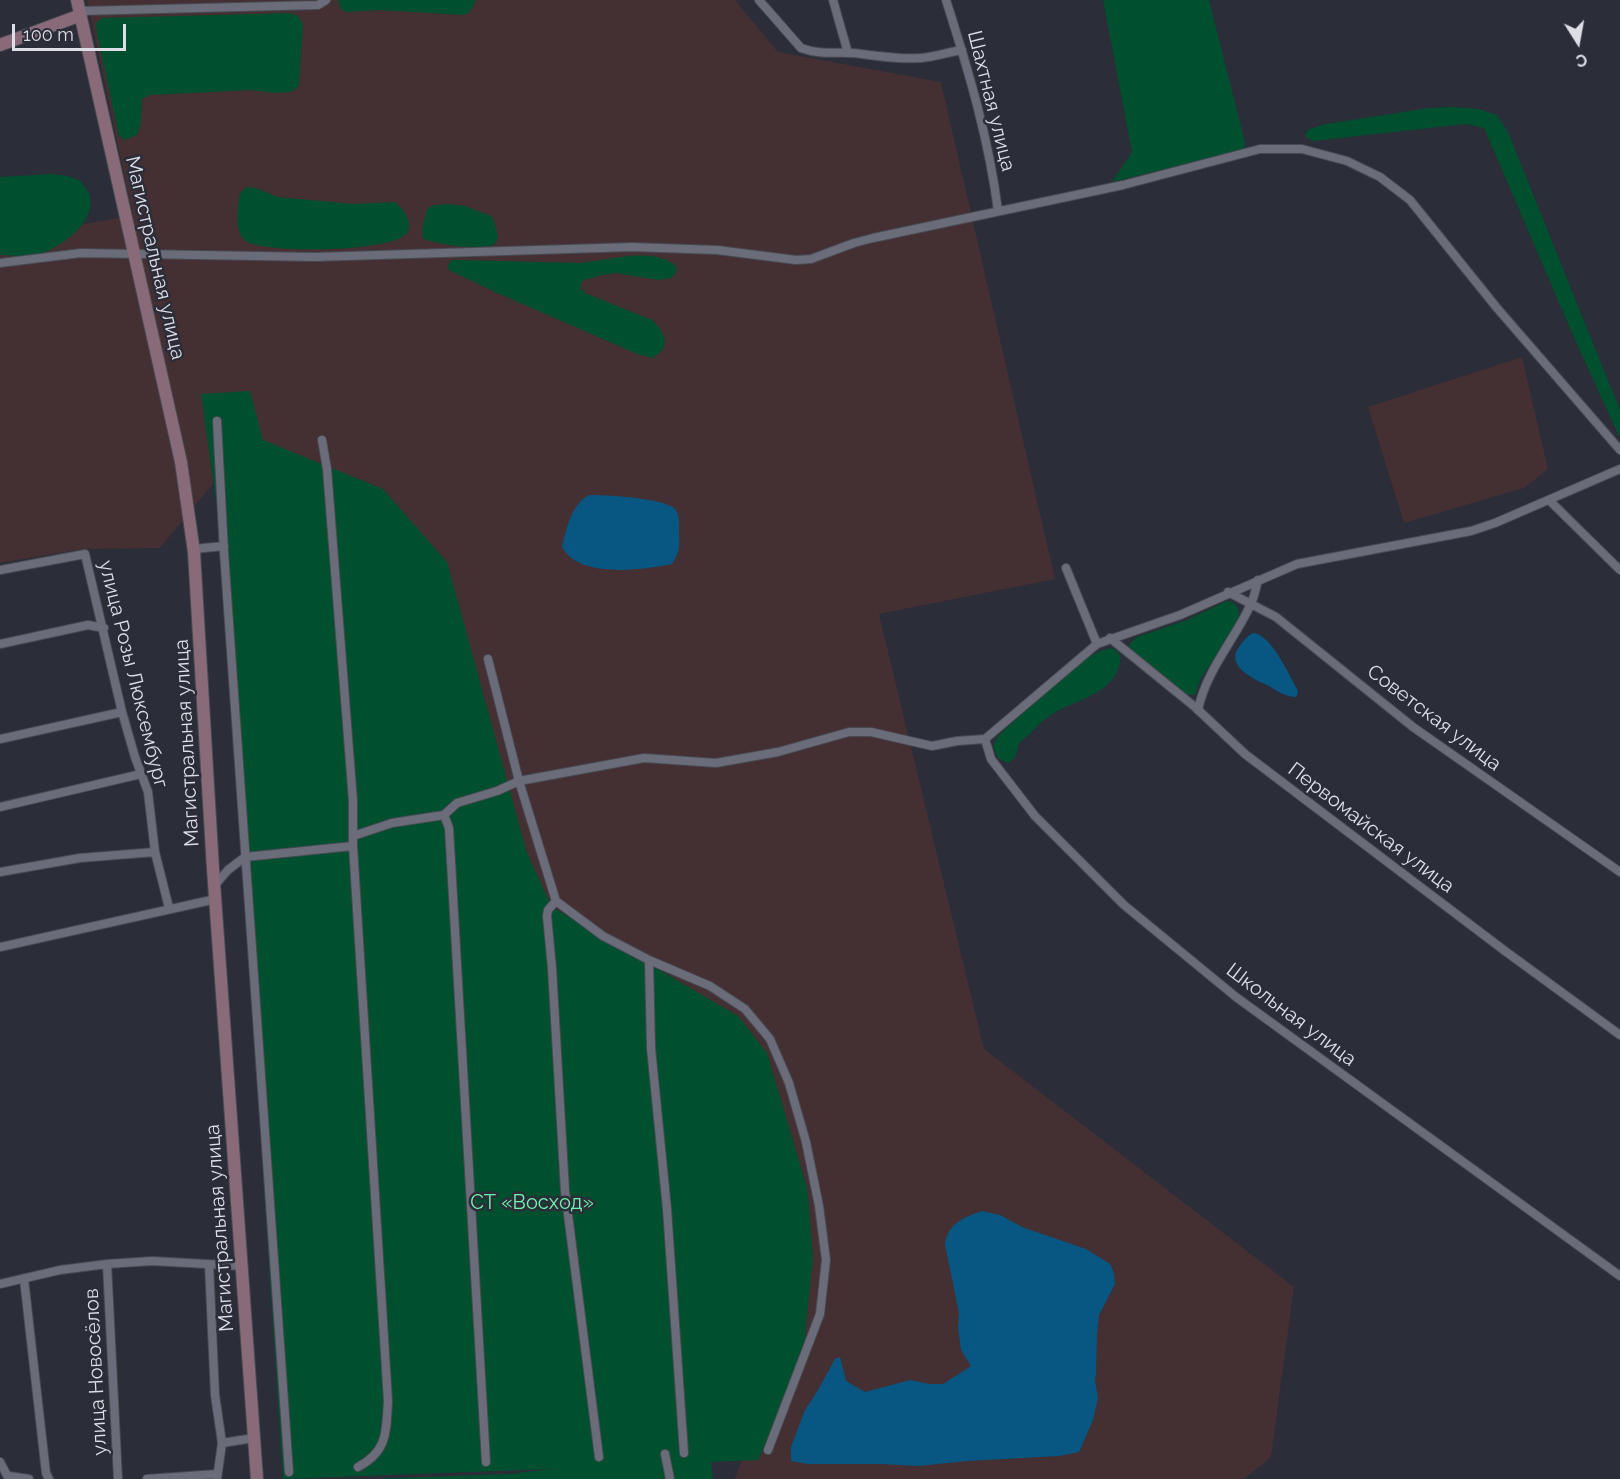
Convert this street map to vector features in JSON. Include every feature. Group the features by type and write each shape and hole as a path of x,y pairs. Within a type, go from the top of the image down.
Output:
{"main road":[{"path":"0,45 79,9"},
{"name":"Магистральная улица","path":"79,9 181,462 194,549 257,1479"}],"street":[{"path":"79,9 318,5 326,0"},
{"path":"759,0 801,48 835,54 904,58 922,58 962,50"},
{"path":"833,0 848,53"},
{"name":"Шахтная улица","path":"946,0 962,50 992,166 998,211"},
{"path":"0,263 81,253 315,257 681,247 804,260 864,240 1123,185 1260,148 1302,149 1347,160 1380,177 1410,200 1524,340 1620,450"},
{"path":"217,421 245,857 289,1472"},
{"path":"322,440 327,469 352,801 352,846 388,1401 382,1444 370,1461 358,1467"},
{"path":"352,836 392,823 444,815 457,803 497,791 519,781 644,758 716,764 778,752 849,732 871,732 932,746 985,739 1097,644 1110,638 1180,615 1228,592 1297,564 1471,531 1496,523 1620,469"},
{"path":"1549,500 1620,570"},
{"path":"194,549 224,546"},
{"name":"улица Розы Люксембург","path":"0,570 85,554 122,712 147,792 156,852 169,908"},
{"path":"1066,568 1097,644"},
{"path":"1198,710 1202,690 1208,677 1252,604 1258,580"},
{"name":"Советская улица","path":"1228,592 1276,617 1413,727 1620,872"},
{"path":"0,644 88,625 104,628"},
{"name":"Первомайская улица","path":"1110,638 1198,710 1245,754 1620,1035"},
{"path":"488,659 519,781 556,901 603,936 649,960 710,986 745,1009 770,1039 789,1083 806,1142 819,1206 826,1260 820,1314 768,1450"},
{"path":"0,739 122,712"},
{"name":"Школьная улица","path":"985,739 991,759 1035,816 1124,905 1236,997 1620,1276"},
{"path":"0,807 141,774"},
{"path":"444,815 449,828 486,1462"},
{"path":"215,885 228,870 245,857 352,846"},
{"path":"0,872 80,858 156,852"},
{"path":"0,947 216,899"},
{"path":"556,901 548,910 547,916 565,1191 599,1457"},
{"path":"649,960 651,1048 667,1209 684,1453"},
{"path":"0,1284 60,1270 107,1264 152,1261 243,1266"},
{"name":"улица Новосёлов","path":"107,1264 118,1479"},
{"name":"Магистральная улица","path":"209,1265 215,1395 222,1443 217,1476"},
{"path":"24,1279 46,1473 49,1479"},
{"path":"222,1443 254,1438"},
{"path":"665,1454 670,1479"},
{"path":"0,1462 9,1477 29,1479"},
{"path":"147,1479 217,1476"}],"shaded area":[{"path":"87,0 735,0 778,52 941,82 1055,579 879,614 984,1049 1294,1287 1271,1457 1244,1479 735,1479 799,1296 523,910 247,443 160,548 82,549 0,563 0,240 133,215"},
{"path":"1522,357 1548,469 1524,488 1404,523 1368,407"}],"green space":[{"path":"338,0 476,0 469,13 462,15 379,10 346,12 341,9"},
{"path":"1103,0 1209,0 1245,142 1244,150 1112,182 1132,152"},
{"path":"290,13 298,16 303,24 299,86 291,92 274,93 251,90 150,95 142,99 138,134 126,140 119,136 97,34 96,23 102,18"},
{"path":"1429,108 1479,109 1497,115 1508,132 1620,410 1620,438 1575,340 1484,128 1466,124 1313,141 1305,135 1309,129 1326,124"},
{"path":"51,174 74,178 85,186 90,203 89,213 84,222 69,238 42,253 26,256 0,255 0,177"},
{"path":"247,187 256,188 278,197 352,204 395,202 407,216 408,230 406,234 395,240 353,248 301,249 258,245 246,241 239,232 240,193"},
{"path":"434,205 465,206 491,216 498,238 494,245 458,246 423,239 422,230 427,209"},
{"path":"629,256 660,258 676,266 677,272 671,278 659,280 615,273 602,275 584,280 581,283 581,289 585,293 652,320 661,330 665,340 662,350 652,358 637,354 495,292 449,270 448,265 451,260 580,263"},
{"name":"СТ «Восход»","path":"250,391 263,440 383,489 447,562 527,853 552,907 738,1016 767,1053 807,1188 813,1256 803,1356 758,1460 711,1462 713,1479 366,1479 508,1474 552,1469 283,1479 221,537 201,394"},
{"path":"1227,601 1237,606 1239,616 1237,624 1201,678 1195,695 1185,694 1128,648 1137,637 1187,620"},
{"path":"1112,648 1119,654 1120,660 1115,675 1108,684 1043,721 1019,743 1016,755 1011,761 1008,763 998,758 993,746 998,736 1069,671 1099,652"}],"water":[{"path":"590,495 649,500 671,506 676,510 679,522 679,546 672,564 612,570 582,564 570,557 562,547 568,525 574,510"},
{"path":"1253,633 1266,640 1278,655 1297,689 1296,697 1289,696 1256,680 1238,666 1236,654 1239,647"},
{"path":"982,1211 1000,1215 1022,1227 1086,1249 1110,1264 1114,1273 1115,1284 1099,1315 1095,1380 1098,1398 1093,1420 1079,1452 1059,1456 919,1466 808,1464 791,1461 791,1447 805,1410 835,1359 840,1357 846,1381 865,1392 910,1380 943,1384 971,1366 961,1350 958,1328 959,1313 945,1245 949,1232 958,1222"}]}
